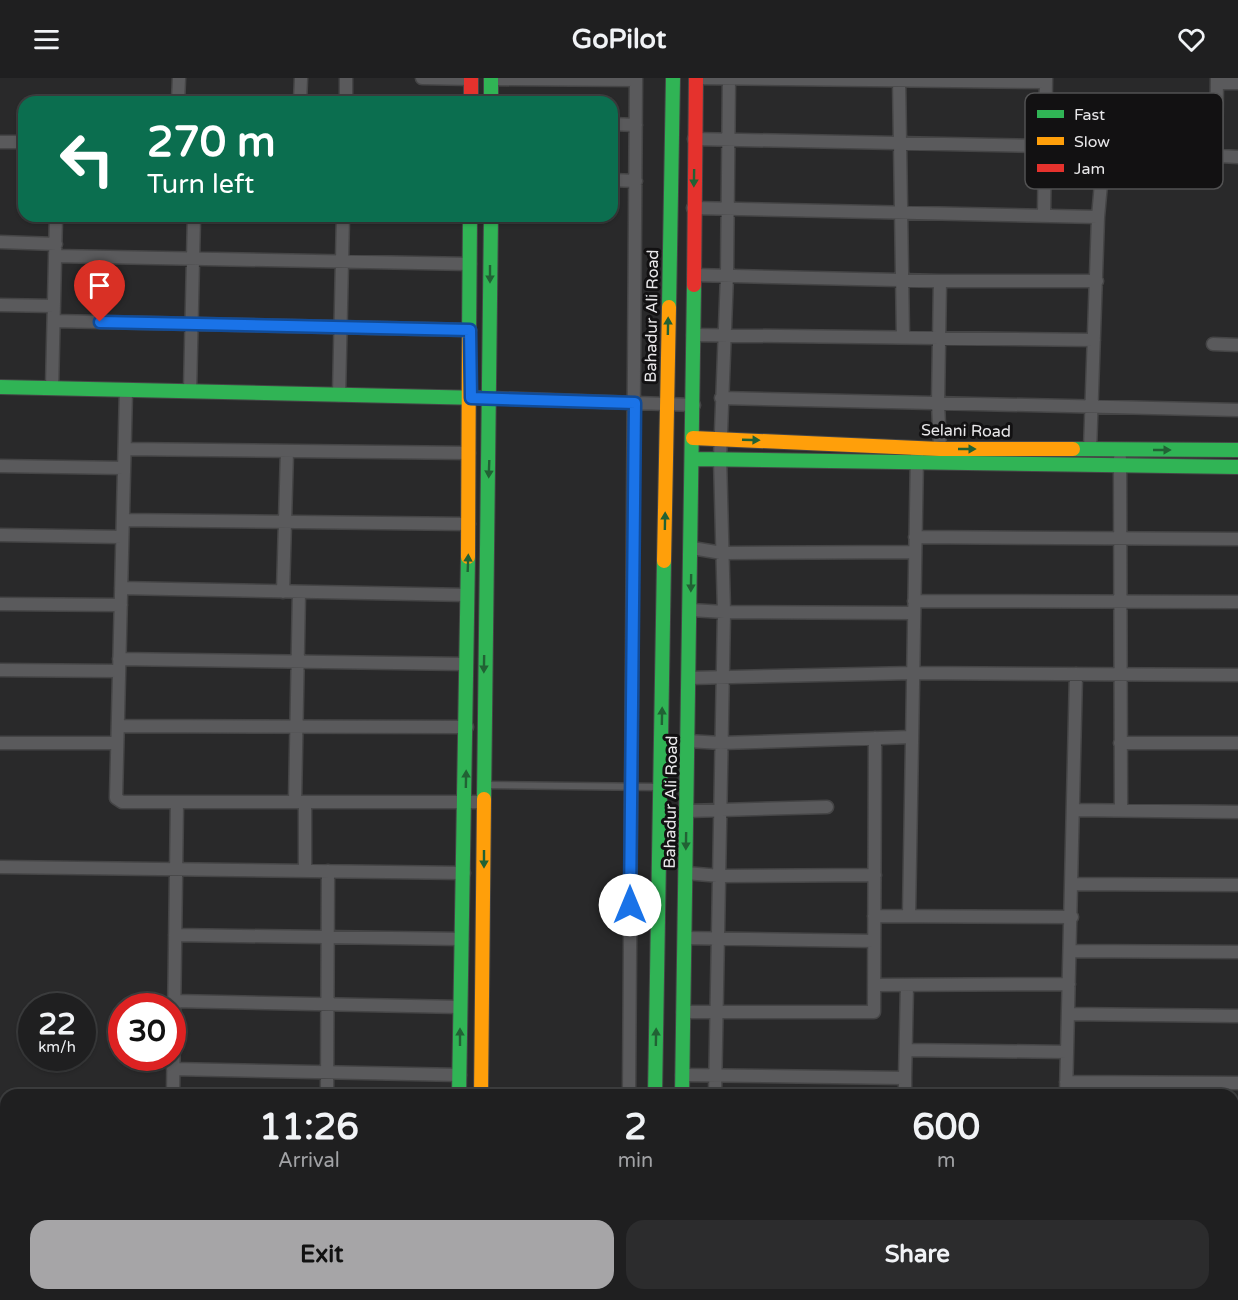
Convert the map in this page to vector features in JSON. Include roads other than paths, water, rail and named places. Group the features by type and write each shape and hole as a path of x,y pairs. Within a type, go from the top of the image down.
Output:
{"street":[{"path":"178,96 179,78"},
{"path":"300,96 301,78"},
{"path":"346,78 346,96"},
{"path":"422,78 471,79 471,96"},
{"name":"Bahadur Ali Road","path":"655,1089 673,78"},
{"path":"696,78 1046,80"},
{"name":"Bahadur Ali Road","path":"682,1089 692,548 693,208 696,78"},
{"path":"491,96 491,79 636,79 629,1089"},
{"path":"715,1089 720,941 721,676 724,612 720,458 727,275 729,79"},
{"path":"899,79 903,337"},
{"path":"1217,80 1238,83"},
{"path":"618,124 636,124"},
{"path":"694,139 1025,146"},
{"path":"0,142 18,142"},
{"path":"618,180 636,181"},
{"path":"1044,189 1044,214"},
{"path":"1090,450 1100,189"},
{"path":"693,208 1098,216"},
{"path":"52,388 56,222"},
{"path":"190,392 194,222"},
{"path":"339,395 343,222"},
{"path":"459,1089 467,727 471,398 470,222"},
{"path":"481,1089 491,222"},
{"path":"0,242 56,250 193,259 470,264"},
{"path":"694,275 940,281 1097,281"},
{"path":"940,281 938,403 940,449"},
{"path":"0,305 54,306"},
{"path":"54,321 470,330"},
{"path":"693,335 1094,340"},
{"path":"1213,344 1238,345"},
{"path":"0,387 693,405"},
{"path":"126,390 117,798 122,802 484,802"},
{"path":"721,399 1238,410"},
{"name":"Selani Road","path":"693,438 917,446 940,449 1238,450"},
{"path":"909,915 917,446"},
{"path":"125,449 469,453"},
{"path":"1119,450 1120,811"},
{"path":"283,592 287,451"},
{"name":"Selani Road","path":"693,459 1238,468"},
{"path":"0,466 124,468"},
{"path":"123,520 469,524"},
{"path":"0,535 122,537"},
{"path":"915,537 1238,539"},
{"path":"692,548 722,554 915,552"},
{"path":"121,588 467,595"},
{"path":"299,592 297,727 305,870"},
{"path":"690,610 724,612 1120,602 1238,602"},
{"path":"0,604 121,605"},
{"path":"0,670 119,665 298,662 466,664"},
{"path":"689,678 913,673 1238,675"},
{"path":"1066,1089 1075,810 1076,674"},
{"path":"118,726 467,727"},
{"path":"688,741 721,743 912,737"},
{"path":"683,1012 874,1012 875,738"},
{"path":"0,743 117,742"},
{"path":"1120,742 1238,743"},
{"path":"175,993 177,802"},
{"path":"687,811 720,812 826,807"},
{"path":"1075,810 1238,812"},
{"path":"0,867 464,873"},
{"path":"327,1089 328,871"},
{"path":"686,873 720,876 874,875"},
{"path":"1072,885 1238,885"},
{"path":"874,916 1072,917"},
{"path":"176,935 462,939"},
{"path":"685,938 720,941 874,941"},
{"path":"1071,951 1238,952"},
{"path":"874,985 1070,984"},
{"path":"905,1089 907,985"},
{"path":"186,1001 460,1007"},
{"path":"1069,1014 1238,1016"},
{"path":"906,1050 1067,1052"},
{"path":"186,1069 460,1074"},
{"path":"173,1071 173,1089"},
{"path":"682,1075 905,1078"},
{"path":"1066,1082 1238,1083"}],"lane":[{"path":"484,785 661,787"}]}
